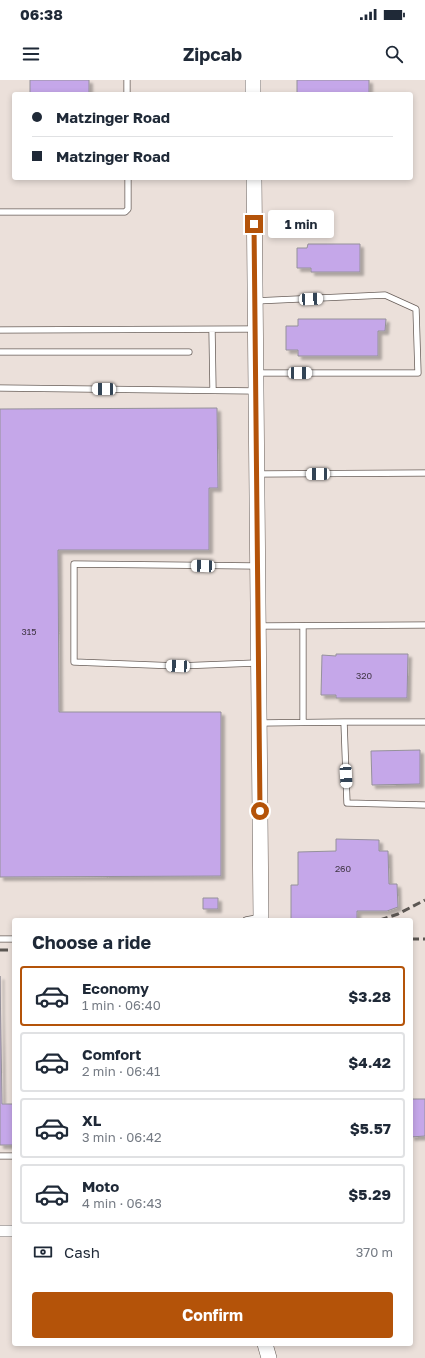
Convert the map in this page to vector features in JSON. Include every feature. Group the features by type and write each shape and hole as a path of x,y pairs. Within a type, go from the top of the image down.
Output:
{"street":[{"path":"253,80 253,92"},
{"path":"254,180 261,918"},
{"path":"0,1231 12,1231"},
{"path":"266,1346 269,1358"}],"lane":[{"path":"127,80 127,92"},
{"path":"0,212 125,212 128,209 128,180"},
{"path":"255,301 384,295 416,309 418,372 256,373"},
{"path":"0,330 256,329"},
{"path":"212,330 213,390"},
{"path":"0,352 189,352"},
{"path":"0,388 256,391"},
{"path":"257,474 425,473"},
{"path":"258,566 74,564 74,662 178,666 258,663"},
{"path":"259,626 425,625"},
{"path":"303,626 303,722"},
{"path":"344,722 347,803 425,805"},
{"path":"260,723 425,722"},
{"path":"0,939 12,939"},
{"path":"0,1156 12,1156"}],"building":[{"path":"30,80 89,80 89,92 30,92"},
{"path":"297,80 369,80 369,92 297,92"},
{"path":"308,244 360,244 360,272 311,272 311,268 297,268 297,248 307,248"},
{"path":"298,319 386,319 385,331 378,331 378,356 298,356 298,350 286,350 286,326 298,326"},
{"path":"217,408 218,488 209,488 209,550 58,550 59,712 221,712 221,876 0,877 0,409"},
{"path":"336,654 408,654 407,698 336,698 336,695 321,695 322,655 336,656"},
{"path":"420,750 420,784 372,785 371,751"},
{"path":"336,839 379,840 379,851 388,851 389,884 397,884 398,907 387,911 357,911 357,918 291,918 291,885 298,885 298,852 336,851"},
{"path":"203,898 218,898 218,909 203,909"},
{"path":"0,976 2,1104 12,1104 12,1145 0,1145"},
{"path":"413,1099 425,1099 425,1136 413,1137"}],"railway":[{"path":"386,918 398,914 425,900"},
{"path":"413,939 425,939"},
{"path":"0,950 12,950"}],"route":[{"path":"254,224 260,811"}]}
